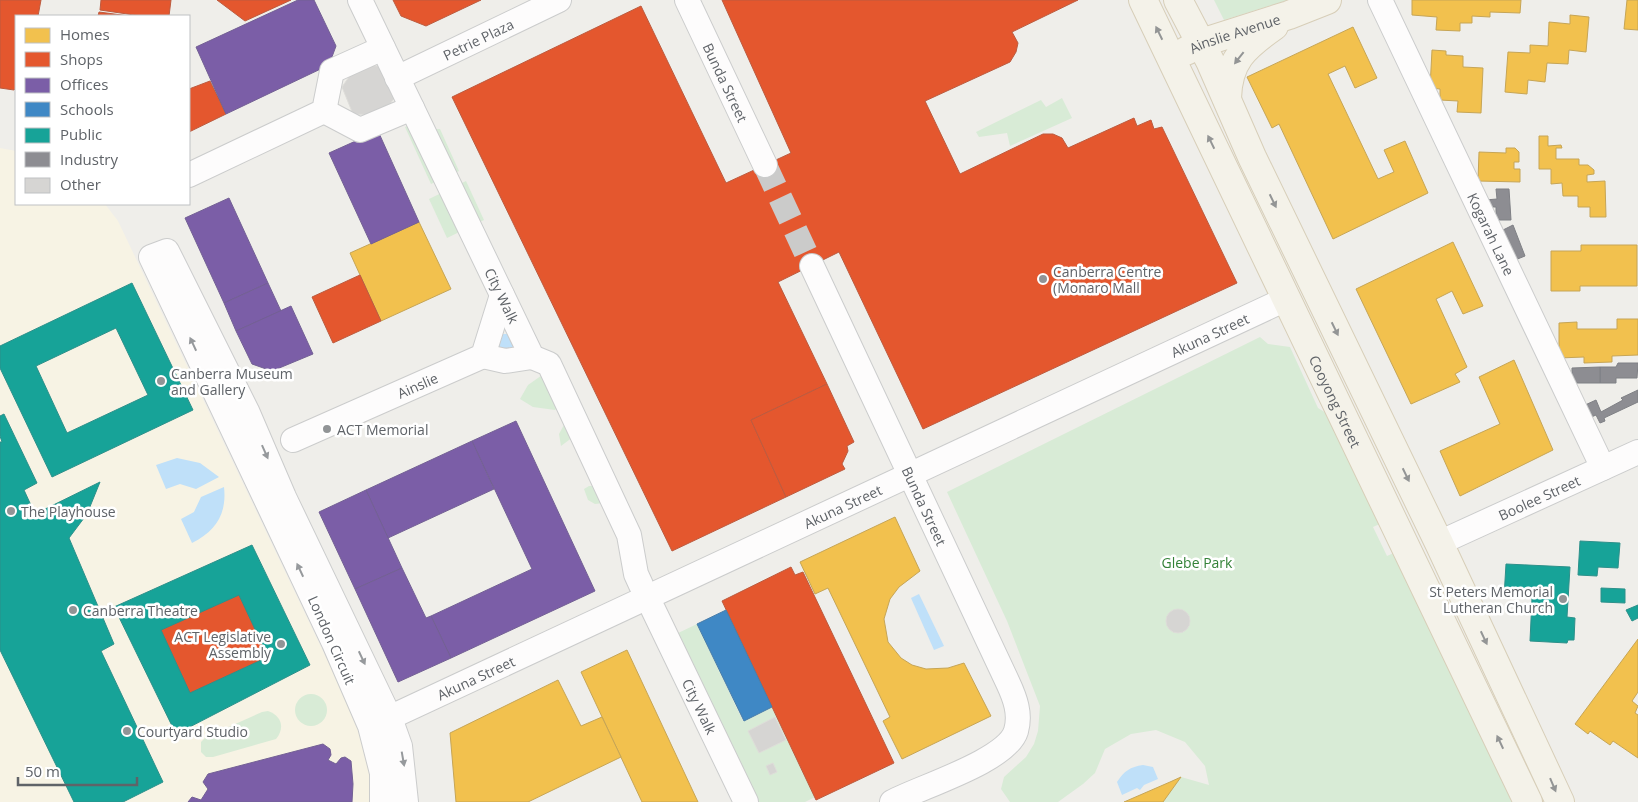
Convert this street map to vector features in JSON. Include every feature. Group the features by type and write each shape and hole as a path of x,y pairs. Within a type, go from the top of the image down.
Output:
{"main road":[{"path":"1178,0 1201,43 1252,158 1439,543 1560,802"},
{"name":"Ainslie Avenue","path":"1171,58 1201,43 1289,16 1327,0"},
{"name":"Cooyong Street","path":"1148,2 1171,58 1528,802"},
{"path":"1227,98 1228,79 1234,63 1259,37 1289,16"},
{"name":"Akuna Street","path":"1286,299 1314,285"},
{"path":"1397,530 1421,542 1439,543"},
{"path":"1439,543 1434,550 1432,568 1456,631 1458,653"}],"street":[{"name":"City Walk","path":"360,0 532,357"},
{"name":"Petrie Plaza","path":"397,78 559,0"},
{"name":"Bunda Street","path":"688,0 765,165"},
{"name":"Kogarah Lane","path":"1380,0 1603,468"},
{"path":"324,111 332,71 383,48"},
{"path":"324,111 360,130 412,108"},
{"path":"190,175 324,111"},
{"name":"London Circuit","path":"382,802 380,722 247,412 159,254 241,446 334,643 380,722 402,756 406,802"},
{"name":"Bunda Street","path":"812,266 911,473 1015,698 1018,714 1016,732 1006,746 972,767 892,802"},
{"path":"502,295 483,356 505,361 532,357 549,364 629,536 636,574 642,585"},
{"name":"Akuna Street","path":"380,722 1286,299"},
{"name":"Ainslie","path":"293,440 483,356"},
{"path":"241,446 247,412"},
{"name":"Boolee Street","path":"1439,543 1638,452"},
{"path":"259,484 284,496"},
{"name":"City Walk","path":"653,609 746,802"}],"shaded area":[{"path":"0,148 15,151 15,205 106,205 118,221 361,731 370,759 373,802 0,802"}],"green space":[{"path":"1214,0 1288,0 1224,20"},
{"path":"1062,98 1072,118 1010,146 1007,133 979,137 976,132 1041,100 1046,107"},
{"path":"426,117 436,129 440,129 459,171 431,184 405,127"},
{"path":"466,181 484,220 447,238 429,199"},
{"name":"Glebe Park","path":"1260,337 1268,344 1290,347 1318,408 1331,416 1384,522 1373,527 1387,556 1396,552 1502,772 1511,802 1163,802 1181,777 1209,785 1205,766 1185,742 1156,730 1131,734 1105,749 1095,773 1058,802 1010,802 1001,789 1004,777 1026,757 1034,744 1038,731 1040,706 1007,621 947,492"},
{"path":"548,371 558,407 555,410 533,407 520,399 528,385"},
{"path":"565,423 573,437 561,446 559,434"},
{"path":"589,486 596,486 604,503 595,504 588,500 584,489"},
{"path":"697,624 743,721 772,707 815,797 805,802 755,802 674,635"},
{"path":"311,694 317,695 322,699 326,704 326,716 322,721 317,725 311,726 305,725 300,721 296,716 295,710 296,704 300,699 305,695"},
{"path":"268,711 273,713 281,723 281,731 276,739 213,757 206,757 201,752 201,742 206,737"}],"water":[{"path":"502,334 508,334 514,340 514,349 505,356 493,343"},
{"path":"177,458 200,463 219,477 196,489 180,484 166,489 156,465"},
{"path":"224,487 224,505 218,521 208,533 192,543 181,519 194,512 201,497"},
{"path":"919,594 944,646 934,650 911,598"},
{"path":"1143,765 1153,767 1158,779 1144,785 1140,790 1137,788 1122,795 1117,782 1128,770"}],"building: Homes":[{"path":"1412,0 1521,0 1520,13 1490,12 1490,17 1472,16 1472,23 1460,23 1460,31 1436,30 1437,17 1412,15"},
{"path":"1627,0 1638,0 1638,30 1624,29"},
{"path":"1570,15 1589,17 1586,52 1569,50 1568,64 1547,63 1545,82 1528,80 1527,94 1505,92 1508,52 1530,53 1530,45 1548,46 1549,22 1570,24"},
{"path":"1353,27 1377,78 1355,88 1345,66 1328,74 1378,179 1394,172 1384,150 1405,141 1428,193 1333,239 1279,124 1272,128 1247,77"},
{"path":"1432,50 1446,51 1446,55 1463,56 1463,67 1483,68 1481,113 1457,112 1458,101 1440,100 1440,89 1430,88"},
{"path":"1539,136 1548,136 1548,146 1561,145 1562,148 1556,148 1556,159 1579,159 1579,165 1588,165 1594,170 1594,174 1587,175 1587,182 1605,181 1606,217 1590,217 1590,207 1578,207 1578,196 1563,196 1562,183 1551,184 1551,169 1539,169"},
{"path":"1506,148 1515,148 1519,152 1519,162 1514,162 1514,169 1520,169 1520,182 1478,181 1479,152 1506,153"},
{"path":"419,222 451,289 381,321 350,253"},
{"path":"1453,242 1483,306 1463,314 1452,291 1436,299 1467,367 1455,374 1460,382 1411,404 1356,289"},
{"path":"1581,245 1637,245 1637,286 1580,286 1580,291 1551,291 1551,251 1581,251"},
{"path":"1617,319 1638,319 1638,355 1612,356 1612,362 1584,363 1584,357 1559,358 1559,323 1577,322 1577,329 1617,329"},
{"path":"1514,360 1553,450 1460,496 1440,451 1500,424 1479,377"},
{"path":"895,517 920,571 899,587 890,599 884,619 888,642 901,658 912,665 926,669 948,668 964,663 991,716 902,759 883,721 890,717 828,588 815,594 800,562"},
{"path":"1638,639 1638,692 1632,701 1638,706 1635,713 1638,715 1638,758 1613,741 1610,745 1590,731 1588,734 1575,724"},
{"path":"627,650 698,802 642,802 581,672"},
{"path":"558,680 581,726 602,717 621,757 528,802 456,802 450,733"},
{"path":"1181,777 1163,802 1124,802 1170,782"}],"building: Shops":[{"path":"0,0 41,0 38,15 15,15 15,89 0,88"},
{"path":"101,0 171,0 169,15 134,15 100,10"},
{"path":"217,0 291,0 245,21"},
{"path":"393,0 481,0 426,26 401,16"},
{"name":"Canberra Centre (Monaro Mall","path":"722,0 1078,0 1012,32 1018,43 1016,52 1010,62 925,101 960,174 1043,134 1053,134 1062,138 1068,148 1134,118 1137,126 1151,120 1154,129 1162,127 1237,283 923,429 839,252 778,282 827,384 751,420 786,497 672,551 452,97 641,6 726,183 791,153"},
{"path":"99,12 122,15 98,15"},
{"path":"210,81 226,114 190,132 190,89"},
{"path":"360,275 381,321 333,343 312,297"},
{"path":"827,384 854,442 847,446 848,451 842,464 845,469 786,497 751,420"},
{"path":"791,567 795,575 803,572 894,763 816,800 722,601"},
{"path":"239,595 268,657 190,693 161,630"}],"building: Offices":[{"path":"298,0 314,0 336,46 329,65 226,114 196,47"},
{"path":"378,131 419,222 371,244 329,153"},
{"path":"229,198 268,283 224,303 185,218"},
{"path":"268,283 281,311 236,331 224,303"},
{"path":"291,306 313,354 272,371 252,364 236,331"},
{"path":"516,421 595,591 451,658 431,616 532,569 472,441"},
{"path":"472,441 494,489 388,538 366,490"},
{"path":"366,490 402,568 355,589 319,512"},
{"path":"402,568 426,618 431,616 451,658 398,682 355,589"},
{"path":"323,744 330,749 331,755 328,760 336,764 341,758 345,757 351,761 352,802 188,802 192,797 201,800 208,789 203,782 208,774"}],"building: Schools":[{"path":"726,610 772,707 744,721 697,624"}],"building: Public":[{"name":"Canberra Museum and Gallery","path":"132,283 193,410 52,477 0,368 0,346","holes":["116,328 148,395 67,433 36,366"]},
{"path":"4,414 37,483 24,490 35,514 100,482 87,514 69,538 114,644 101,651 163,782 123,802 74,802 0,650 0,442 2,442 0,436 0,416"},
{"path":"1580,541 1620,543 1618,568 1598,567 1597,576 1578,575"},
{"name":"ACT Legislative Assembly","path":"252,545 310,665 176,734 114,607","holes":["239,595 268,657 190,693 161,630"]},
{"path":"1506,564 1570,567 1567,617 1575,618 1574,640 1568,640 1567,643 1530,641 1532,598 1504,597"},
{"path":"1601,588 1625,589 1625,603 1601,602"},
{"path":"1638,605 1638,618 1632,621 1626,610"}],"building: Industry":[{"path":"1496,189 1509,189 1511,220 1496,220 1496,207 1488,207 1485,200 1497,199"},
{"path":"1513,225 1525,256 1515,260 1503,230"},
{"path":"1618,363 1638,363 1637,378 1616,378 1616,383 1600,383 1600,367 1616,367"},
{"path":"1600,367 1600,383 1572,383 1572,368"},
{"path":"1638,390 1638,402 1604,418 1605,421 1600,423 1596,415 1589,418 1583,406 1596,400 1601,412 1623,400 1621,398"}],"building: Other":[{"path":"358,64 386,67 398,93 382,115 353,114 342,87"},
{"path":"1178,609 1186,613 1190,621 1186,629 1178,633 1170,629 1166,621 1170,613"},
{"path":"775,717 786,740 759,753 748,731"},
{"path":"773,763 777,772 770,775 766,766"}],"tunnel":[{"path":"765,165 812,266"}],"place":[{"name":"Canberra Centre (Monaro Mall","path":"1043,279"},
{"name":"Canberra Museum and Gallery","path":"161,381"},
{"name":"ACT Memorial","path":"327,429"},
{"name":"The Playhouse","path":"11,511"},
{"name":"St Peters Memorial Lutheran Church","path":"1563,599"},
{"name":"Canberra Theatre","path":"73,610"},
{"name":"ACT Legislative Assembly","path":"281,644"},
{"name":"Courtyard Studio","path":"127,731"}]}
